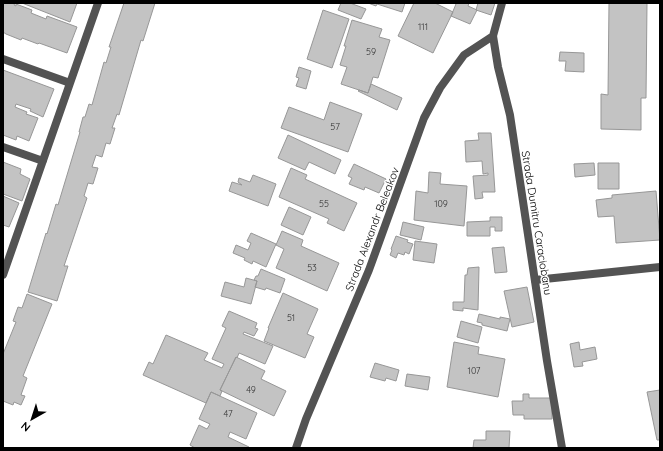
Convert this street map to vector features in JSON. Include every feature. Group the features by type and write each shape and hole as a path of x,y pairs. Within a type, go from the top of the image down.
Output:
{"street":[{"path":"3,275 5,260 43,162 98,3"},
{"name":"Strada Dumitru Caraciobanu","path":"502,3 493,36 498,67 510,115 562,448"},
{"name":"Strada Alexandr Beleakov","path":"296,448 306,419 369,270 424,118 440,88 464,55 493,36"},
{"path":"3,59 70,83"},
{"path":"3,147 43,162"},
{"path":"535,280 660,267"}],"building":[{"path":"3,3 15,3 14,5 16,6 16,4 32,10 31,13 46,19 47,16 77,27 67,53 22,38 21,40 3,32"},
{"path":"22,3 77,3 70,22"},
{"path":"124,3 155,3 143,41 141,40 119,115 117,114 112,128 115,128 110,144 106,143 102,157 96,155 92,167 98,168 93,184 88,183 84,196 87,198 64,266 68,266 57,301 28,292 56,204 58,205 80,132 83,117 85,117 89,104 92,105 104,62 106,63 111,47 109,47"},
{"path":"341,3 350,3 366,9 361,19 338,10"},
{"path":"368,3 405,3 402,12 377,4 376,6"},
{"path":"414,3 435,3 453,12 433,53 398,36"},
{"path":"453,3 469,3 468,6 477,10 470,24 451,16 456,4"},
{"path":"478,3 495,3 491,15 476,10"},
{"path":"609,3 647,3 646,98 641,98 641,130 601,129 601,94 608,95"},
{"path":"323,10 349,19 332,68 307,59"},
{"path":"352,20 382,29 379,37 390,40 378,78 373,77 368,93 341,84 347,67 340,65"},
{"path":"560,52 584,53 584,72 565,71 566,61 559,61"},
{"path":"299,67 311,71 306,89 296,86 299,78 296,77"},
{"path":"3,70 54,89 43,117 30,111 31,109 16,104 15,107 27,112 26,114 38,118 29,141 17,136 16,140 3,135"},
{"path":"371,84 402,98 397,110 358,91 368,93"},
{"path":"330,102 362,114 348,152 281,128 289,107 324,120"},
{"path":"478,133 491,133 495,192 482,192 483,198 475,199 473,176 488,175 488,173 483,174 482,161 466,162 465,141 479,140"},
{"path":"288,135 341,160 335,174 309,162 305,170 278,158"},
{"path":"3,162 21,169 20,174 30,179 22,201 3,194"},
{"path":"594,163 595,175 575,177 574,164"},
{"path":"598,163 619,163 619,189 598,189"},
{"path":"354,164 386,179 379,193 365,187 364,190 349,184 352,178 348,176"},
{"path":"291,168 307,175 305,179 357,203 344,231 327,223 329,219 279,197"},
{"path":"429,172 441,173 440,184 467,186 464,226 414,220 416,191 428,193"},
{"path":"253,175 276,184 268,206 229,191 232,182 242,185 238,182 239,178 250,182"},
{"path":"656,191 660,240 616,243 614,216 598,217 596,200 612,198 612,195"},
{"path":"3,196 19,203 9,227 3,225"},
{"path":"289,207 311,217 303,235 281,225"},
{"path":"490,217 502,217 502,231 495,231 495,227 490,227 490,236 467,236 467,222 490,221"},
{"path":"403,222 424,227 421,240 400,235"},
{"path":"282,231 303,240 301,246 339,263 327,291 276,268 284,249 276,245"},
{"path":"251,233 276,244 266,267 253,261 252,264 244,260 245,258 233,253 236,245 248,250 251,243 247,241"},
{"path":"396,236 408,240 407,242 413,244 409,254 405,252 404,255 398,253 396,258 390,255"},
{"path":"415,241 437,244 434,263 413,260"},
{"path":"504,247 507,272 495,273 492,248"},
{"path":"479,267 478,310 463,308 463,311 453,310 453,302 464,302 465,275 467,275 468,268"},
{"path":"261,269 285,279 280,293 266,288 265,290 255,287 257,281 254,280 256,276 258,276"},
{"path":"246,278 257,281 251,304 221,296 225,282 244,287"},
{"path":"527,287 534,322 512,327 504,291"},
{"path":"283,293 318,309 307,334 314,337 305,358 264,341"},
{"path":"27,294 52,304 23,376 27,378 21,395 25,396 21,405 14,402 13,405 3,401 3,354 16,322 13,321 18,307 22,308"},
{"path":"229,311 257,323 255,328 258,329 254,336 244,332 243,334 273,346 265,364 239,353 220,390 222,391 220,396 211,392 206,403 143,375 149,362 153,364 166,335 208,353 204,360 222,368 224,364 212,359 226,328 222,326"},
{"path":"479,314 500,319 500,317 510,319 507,331 482,325 482,323 477,322"},
{"path":"461,321 482,327 478,343 457,337"},
{"path":"454,342 479,347 478,354 505,359 498,397 447,387"},
{"path":"579,342 580,350 595,347 597,359 582,362 583,366 574,367 570,344"},
{"path":"236,357 265,371 261,379 286,391 274,416 220,390"},
{"path":"375,363 399,370 396,381 386,378 385,381 370,377"},
{"path":"407,374 430,377 428,390 405,386"},
{"path":"660,390 660,440 657,440 647,392"},
{"path":"211,392 257,413 246,439 230,432 228,437 249,447 248,448 195,448 190,445 199,425 207,429 210,424 199,419"},
{"path":"523,394 529,394 529,398 552,398 552,419 524,419 524,415 513,415 512,401 523,401"},
{"path":"486,431 510,431 509,448 473,448 474,440 486,440"}]}
